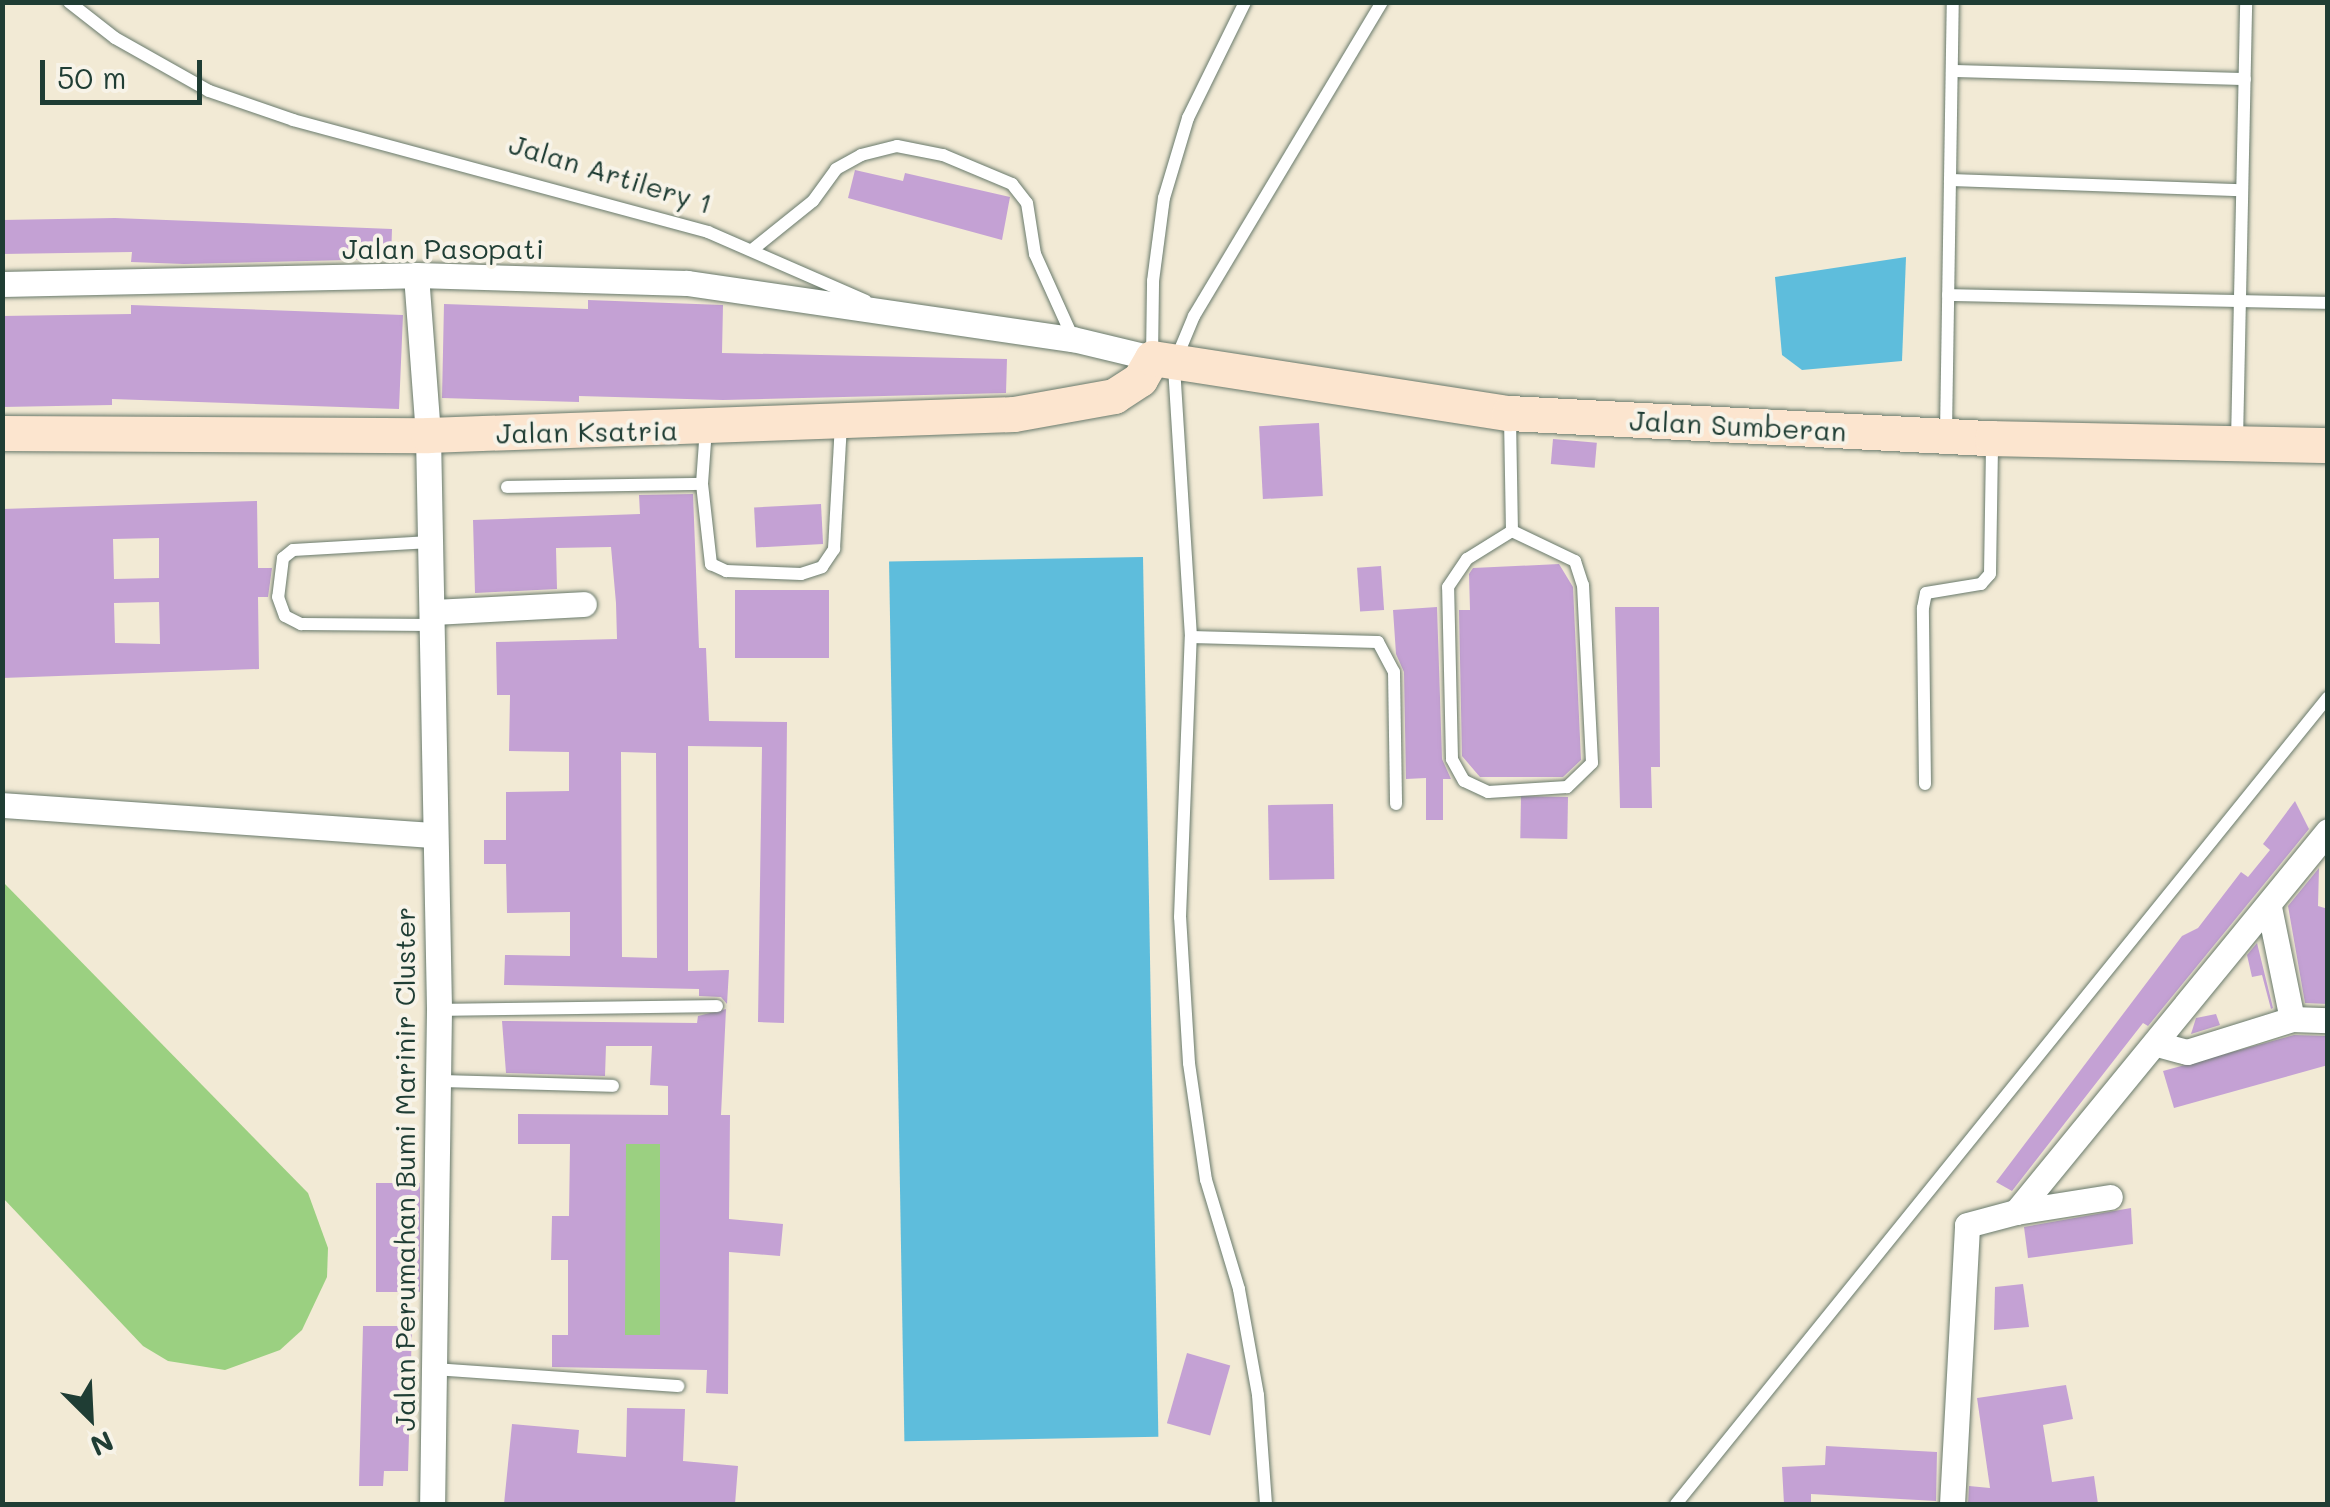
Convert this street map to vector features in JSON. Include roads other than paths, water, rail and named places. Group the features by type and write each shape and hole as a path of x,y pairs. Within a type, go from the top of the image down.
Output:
{"street":[{"name":"Jalan Pasopati","path":"2,284 416,276 687,283 881,309"},
{"name":"Jalan Perumahan Bumi Marinir Cluster","path":"416,276 428,435 439,1010 432,1504"},
{"name":"Jalan Artilery 1","path":"881,309 1073,339 1163,361"},
{"name":"Jalan Sumberan","path":"1163,361 1510,413 1992,438 2328,444"},
{"name":"Jalan Ksatria","path":"2,433 428,435 1014,414 1114,396 1163,361"},
{"path":"432,618 584,604"},
{"path":"2,805 434,835"},
{"path":"2016,1212 2328,831"},
{"path":"2268,906 2292,1019"},
{"path":"2157,1044 2187,1052 2292,1019 2328,1020"},
{"path":"1952,1504 1966,1228 1974,1219 2110,1198"}],"lane":[{"name":"Jalan Artilery 1","path":"69,2 115,38 210,91 293,120 690,226 881,309"},
{"path":"1245,2 1188,118 1164,198 1153,281 1191,636 1180,917 1189,1064 1206,1180 1238,1288 1258,1395 1266,1504"},
{"path":"1163,361 1204,300 1382,2"},
{"path":"1946,436 1953,2"},
{"path":"2236,443 2246,2"},
{"path":"1952,71 2244,79"},
{"path":"752,250 813,200 836,169 860,156 897,146 943,156 1012,184 1027,203 1034,254 1073,339"},
{"path":"1950,180 2242,190"},
{"path":"1948,295 2328,304"},
{"path":"1510,413 1512,531"},
{"path":"706,428 702,484 711,564 726,571 800,574 822,567 834,549 841,422"},
{"path":"1925,784 1923,608 1926,593 1980,584 1990,574 1992,438"},
{"path":"507,487 702,484"},
{"path":"1512,531 1575,561 1583,585 1592,763 1567,786 1488,792 1464,781 1452,759 1448,586 1468,559 1512,531"},
{"path":"430,542 293,550 283,558 278,597 285,616 301,624 432,618"},
{"path":"1191,636 1378,642 1394,672 1396,804"},
{"path":"1676,1504 2328,697"},
{"path":"439,1010 718,1006"},
{"path":"439,1081 614,1086"},
{"path":"433,1368 678,1386"}],"water":[{"path":"1906,257 1902,361 1802,370 1782,355 1775,277"},
{"path":"1143,557 1158,1437 904,1441 889,561"}]}
